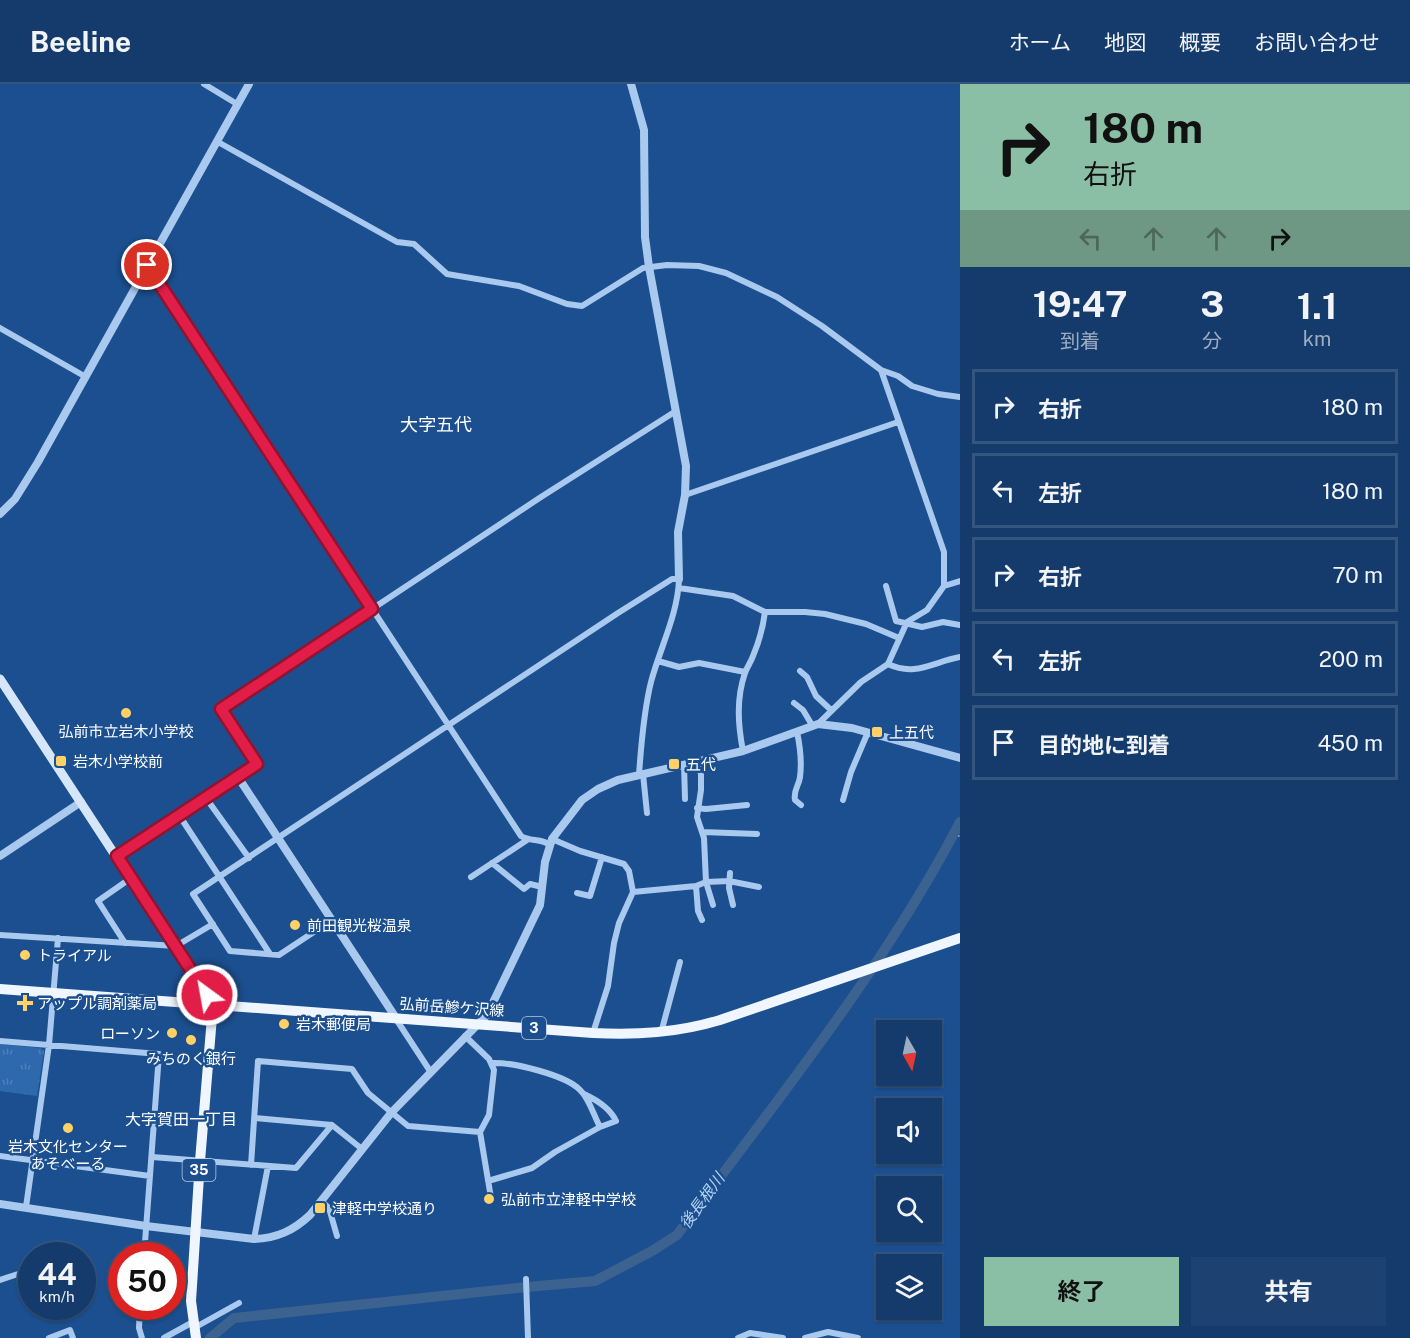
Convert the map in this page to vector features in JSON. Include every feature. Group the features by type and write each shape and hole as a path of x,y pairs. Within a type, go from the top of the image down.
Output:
{"main road":[{"path":"0,679 213,1005"},
{"name":"弘前岳鰺ケ沢線","path":"0,989 625,1035 661,1033 720,1020 960,938"},
{"name":"35","path":"195,1331 191,1301 213,1005"}],"street":[{"path":"204,84 237,104"},
{"path":"0,514 15,499 33,470 249,84"},
{"path":"631,84 644,130 644,226 649,267 686,466 685,495 678,532 679,583 673,614 651,684 640,748 641,774 648,813"},
{"path":"218,142 397,242 414,244 447,274 519,286 567,304 582,306 643,268 667,265 699,266 726,273 777,297 822,326 880,370 898,376 912,386 938,394 960,397"},
{"path":"147,265 521,836 527,840"},
{"path":"0,328 86,377"},
{"path":"815,725 861,681 888,664 908,622 927,610 944,586 944,552 888,387 880,370"},
{"path":"117,856 257,764 221,709 541,496 676,411"},
{"path":"685,495 898,422"},
{"path":"332,920 279,955 230,951 193,894 672,579 679,583 733,596 765,612 825,614 866,624 899,638"},
{"path":"944,586 960,581"},
{"path":"886,586 896,621 922,627 943,622 960,625"},
{"path":"743,751 738,719 739,696 745,672 763,628 765,612"},
{"path":"888,664 913,670 960,657"},
{"path":"658,661 679,667 699,663 745,672"},
{"path":"800,670 807,677 816,696 831,710"},
{"path":"794,703 815,725"},
{"path":"0,1204 146,1226 254,1239 286,1233 302,1223 391,1113 478,1024 494,1003 540,904 551,842 582,800 608,784 641,774 743,751 815,725 836,725 868,732 960,758"},
{"path":"796,732 800,746 800,779 794,796 801,805"},
{"path":"843,800 851,772 868,732"},
{"path":"697,761 701,789 697,817 702,832 706,882 713,905"},
{"path":"684,764 685,799"},
{"path":"238,777 430,1071"},
{"path":"206,798 249,858"},
{"path":"0,856 81,802"},
{"path":"697,808 747,805"},
{"path":"179,815 270,954"},
{"path":"702,832 758,834"},
{"path":"471,876 527,840 536,839 624,864 629,871 633,892 619,923 608,986 592,1033"},
{"path":"577,893 590,896 602,857"},
{"path":"492,863 524,889 530,884 542,887"},
{"path":"730,873 733,905"},
{"path":"125,943 98,901 131,878"},
{"path":"633,892 729,881 759,887"},
{"path":"696,886 698,911 702,920"},
{"path":"0,935 176,946 213,924"},
{"path":"26,1207 49,1045 58,938"},
{"path":"661,1033 680,962"},
{"path":"465,1036 492,1063 494,1070 489,1115 480,1132 491,1198"},
{"path":"0,1041 159,1054 145,1242"},
{"path":"251,1165 258,1061 352,1069 368,1093 408,1126 480,1132"},
{"path":"492,1063 541,1070 576,1087 583,1094 600,1127"},
{"path":"488,1181 532,1168 548,1156 600,1127 616,1121 612,1113 595,1099 583,1094"},
{"path":"255,1118 332,1125 362,1149"},
{"path":"152,1157 299,1167 332,1125"},
{"path":"0,1156 150,1176"},
{"path":"254,1239 268,1166"},
{"path":"321,1201 329,1208 337,1236"},
{"path":"0,1280 18,1274"},
{"path":"526,1279 528,1338"},
{"path":"164,1338 195,1331 239,1303"},
{"path":"139,1320 142,1338"},
{"path":"49,1338 70,1330 73,1338"},
{"path":"805,1338 828,1332 858,1338"},
{"path":"738,1338 750,1333 783,1338"}],"green space":[{"path":"0,1044 41,1048 44,1051 37,1096 0,1091"}],"waterway":[{"name":"後長根川","path":"210,1338 234,1318 595,1281 677,1235 863,982 930,877 960,822"},
{"name":"後長根川","path":"954,834 959,836"}],"place":[{"name":"弘前市立岩木小学校","path":"126,713"},
{"name":"上五代","path":"877,732"},
{"name":"岩木小学校前","path":"61,761"},
{"name":"五代","path":"674,764"},
{"name":"前田観光桜温泉","path":"295,925"},
{"name":"トライアル","path":"25,955"},
{"name":"アップル調剤薬局","path":"25,1003"},
{"name":"岩木郵便局","path":"284,1024"},
{"name":"ローソン","path":"172,1033"},
{"name":"みちのく銀行","path":"191,1040"},
{"name":"岩木文化センター あそべーる","path":"68,1128"},
{"name":"弘前市立津軽中学校","path":"489,1199"},
{"name":"津軽中学校通り","path":"320,1208"}],"district":[{"name":"大字五代","path":"436,424"},
{"name":"大字賀田一丁目","path":"181,1119"}],"route":[{"path":"147,265 372,609 221,709 257,764 117,856 207,995"}]}
